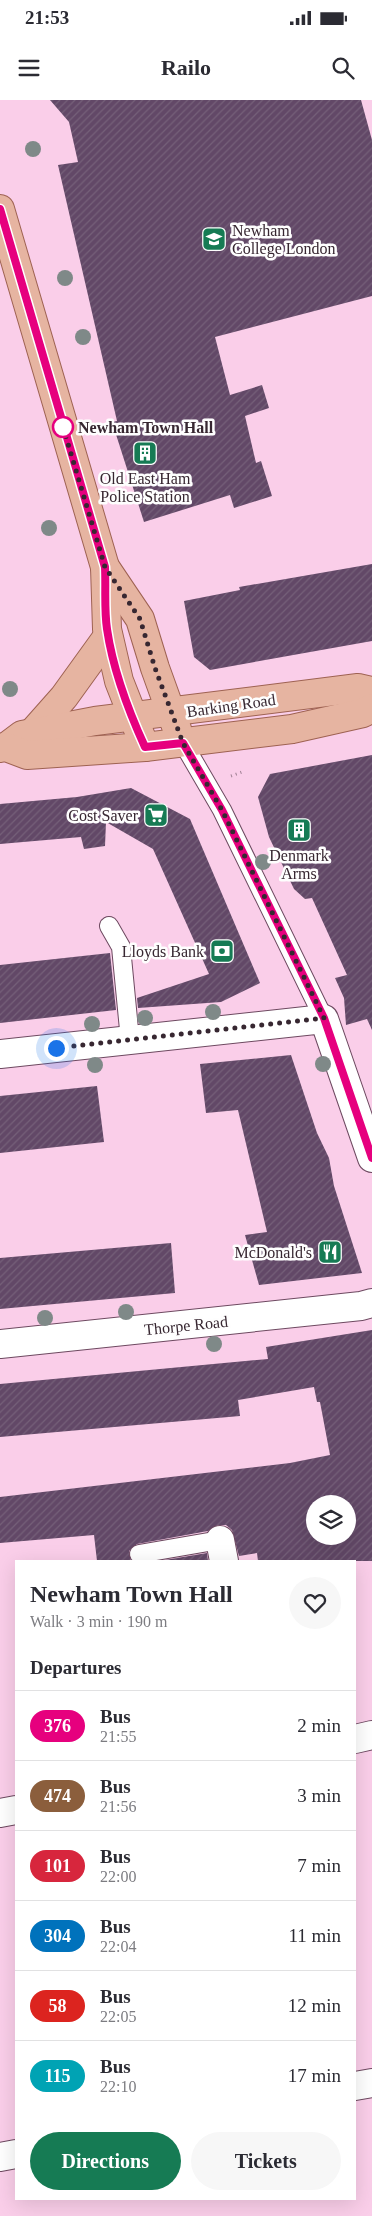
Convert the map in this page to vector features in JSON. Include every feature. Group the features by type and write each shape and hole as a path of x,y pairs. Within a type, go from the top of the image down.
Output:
{"main road":[{"path":"0,209 105,567 108,636 119,681 145,747"},
{"path":"105,567 140,619 171,713 183,743"},
{"path":"33,732 64,697 108,636"},
{"name":"Barking Road","path":"3,748 22,735 95,721 132,718 358,688 372,691"},
{"name":"Barking Road","path":"3,748 27,756 183,743 292,729 363,713 372,708"}],"street":[{"path":"0,1054 324,1018 372,1158"},
{"name":"Thorpe Road","path":"0,1344 302,1313 372,1303"},
{"path":"356,1739 372,1735"},
{"path":"0,1814 15,1810"},
{"path":"356,2086 372,2083"},
{"path":"0,2157 15,2154"}],"lane":[{"path":"183,743 222,810 324,1018"},
{"path":"108,926 121,947 130,1040"},
{"path":"139,1554 222,1551"}],"path":[{"path":"229,777 242,772"}],"building":[{"name":"Newham College London","path":"50,100 361,100 372,140 372,296 215,337 230,395 262,385 269,408 245,416 256,463 261,461 272,496 234,508 230,495 144,522 112,422 117,421 58,165 78,162 69,122"},
{"path":"372,564 372,641 210,670 194,657 184,601 240,590 239,587"},
{"path":"372,755 372,1030 367,1019 346,1025 344,998 335,978 347,975 312,898 305,899 294,889 269,837 258,797 270,774"},
{"path":"131,788 190,819 260,983 221,1002 138,1008 137,998 209,974 153,849 106,822 105,846 84,849 81,837 0,844 0,804 77,797"},
{"path":"110,953 116,1010 0,1023 0,965"},
{"path":"291,1055 317,1133 329,1158 334,1186 362,1273 259,1285 245,1235 267,1232 238,1110 206,1113 200,1064"},
{"path":"97,1086 104,1142 0,1153 0,1096"},
{"path":"171,1243 175,1293 0,1309 0,1258"},
{"path":"372,1330 372,1561 258,1560 257,1553 239,1556 232,1530 226,1525 218,1525 208,1531 137,1544 129,1551 131,1560 97,1560 94,1535 0,1543 0,1497 290,1463 330,1455 320,1402 317,1402 314,1387 238,1400 240,1416 0,1437 0,1384 268,1359 266,1347"},
{"path":"207,1553 208,1560 165,1560"}],"bus line":[{"name":"376","path":"0,209 105,567 107,628 119,681 132,718 145,747 183,743 222,810 324,1018 372,1158"}],"place":[{"name":"Newham College London","path":"214,239"},
{"name":"Newham Town Hall","path":"63,427"},
{"name":"Old East Ham Police Station","path":"145,453"},
{"name":"Cost Saver","path":"156,815"},
{"name":"Denmark Arms","path":"299,830"},
{"name":"Lloyds Bank","path":"222,951"},
{"name":"McDonald's","path":"330,1252"}],"route":[{"path":"56,1048 324,1018 222,810 183,743 155,668 140,619 105,567 63,427"}]}
